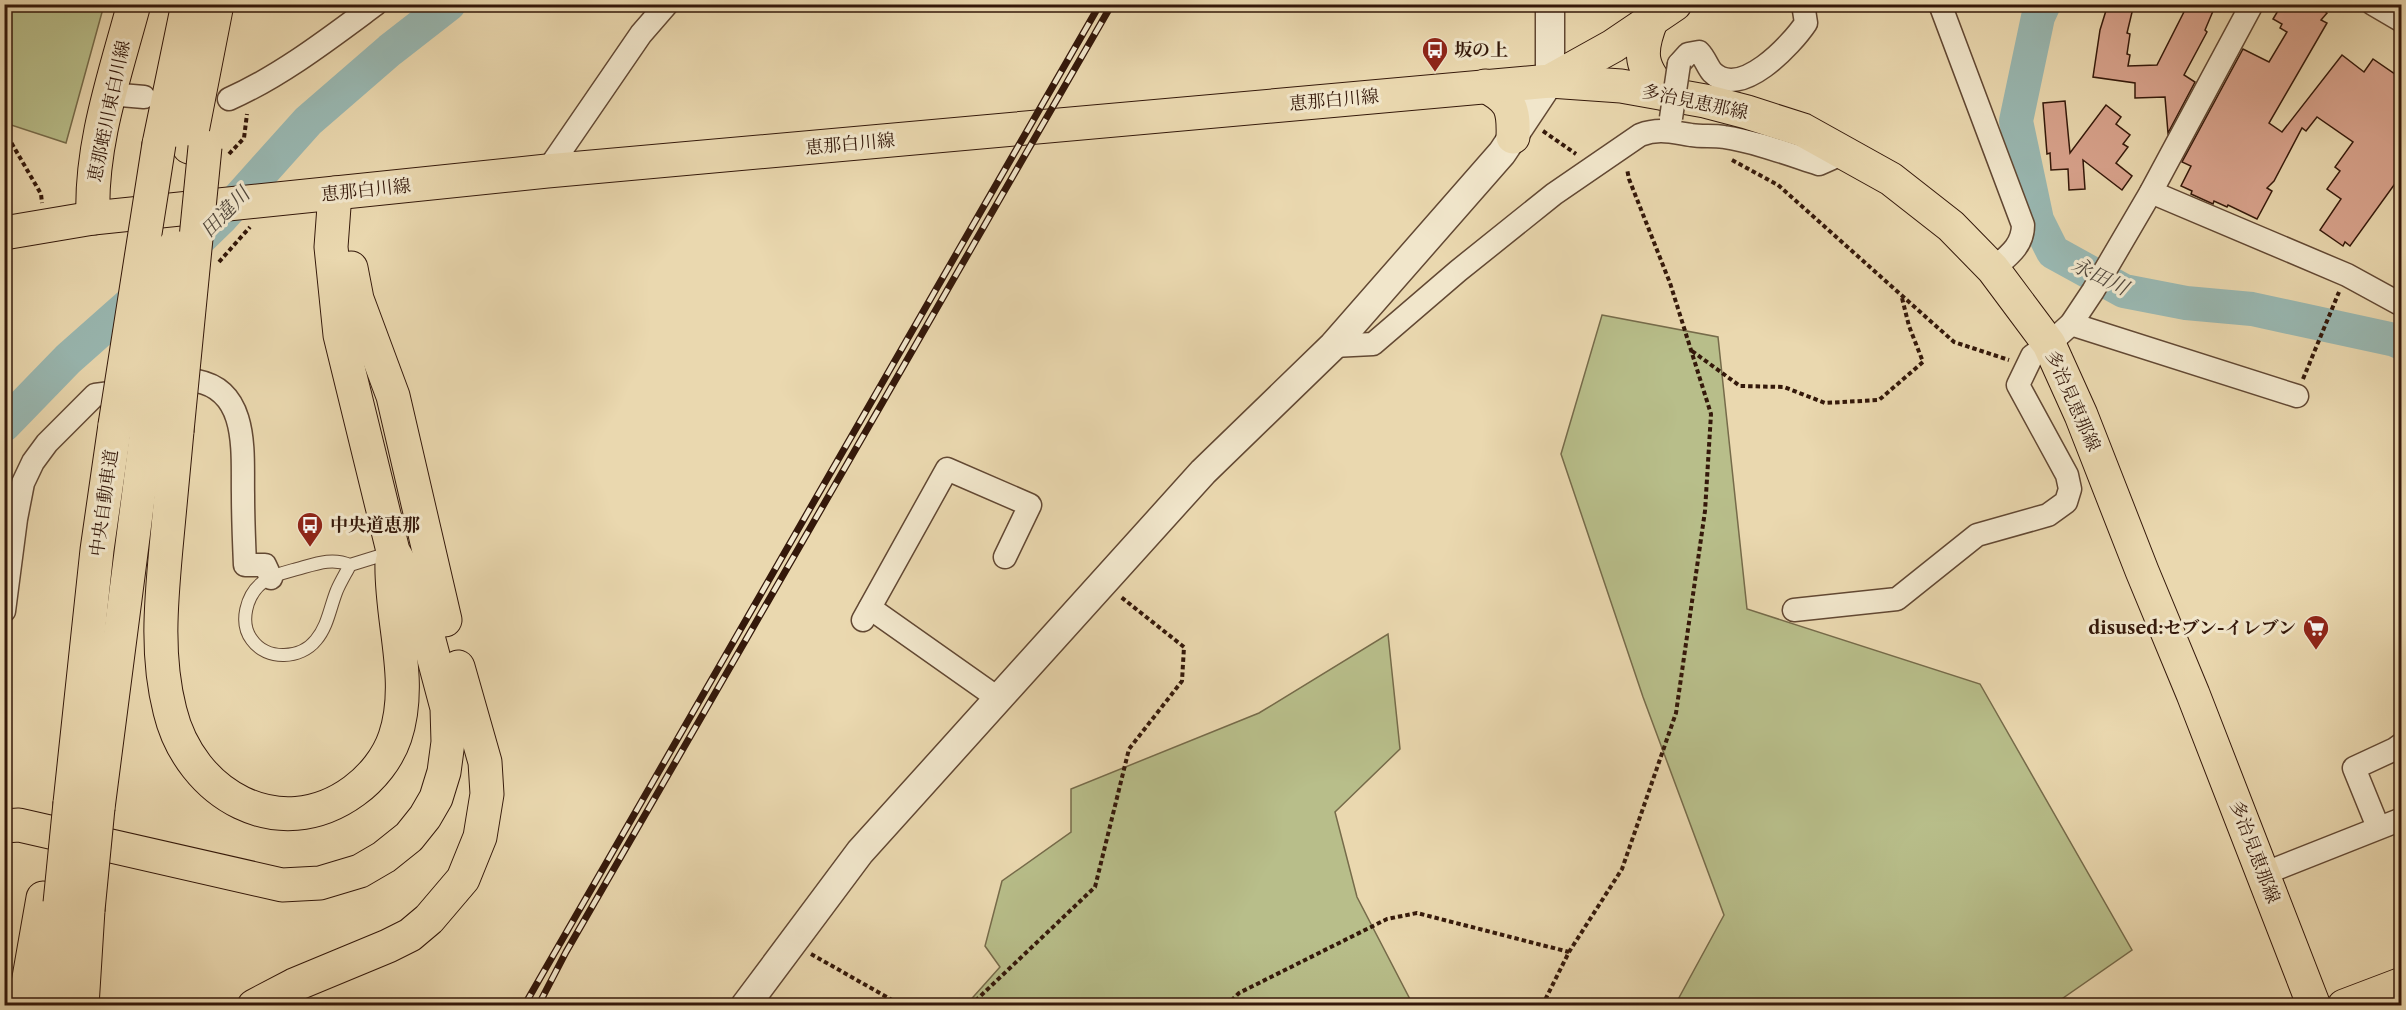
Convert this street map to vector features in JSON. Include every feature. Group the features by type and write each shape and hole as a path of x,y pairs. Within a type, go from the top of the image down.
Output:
{"main road":[{"name":"恵那蛭川東白川線","path":"93,218 94,164 109,94 134,4"},
{"name":"中央自動車道","path":"73,804 146,428 184,146 188,4"},
{"path":"217,4 184,146 146,428 161,606 160,647 167,694 175,726 186,753 198,769 237,801 266,812 282,814 318,809 342,799 361,785 383,761 395,736 401,697 399,643 391,582 393,551"},
{"path":"1664,12 1644,38 1644,64 1669,114"},
{"name":"恵那白川線","path":"4,233 93,218 547,171 1550,81 1613,46 1664,12"},
{"name":"多治見恵那線","path":"1550,81 1621,86 1669,114 1758,115 1803,130 1891,179 1951,226 1993,269 2049,345 2081,415 2314,1005"},
{"path":"1485,86 1498,92 1508,102 1527,133"},
{"path":"4,826 19,825 282,885 320,883 360,871 384,857 409,837 436,798 444,772 448,742 447,708 413,587 393,551 340,335 331,247 335,192"},
{"path":"254,1005 294,985 388,946 410,934 429,919 463,879 480,837 486,794 485,762 439,598 393,396 357,299 348,243 335,192"},
{"name":"中央自動車道","path":"54,1005 97,550 146,428"},
{"path":"4,845 273,903 316,902 344,898 370,890 385,882 417,854 446,823 457,803 476,731"},
{"name":"中央自動車道","path":"64,904 82,1005"},
{"path":"24,1005 64,904"},
{"path":"2344,1005 2402,984"}],"street":[{"path":"229,99 248,90 331,38 376,4"},
{"path":"547,171 641,34 667,4"},
{"path":"746,1005 860,852 1203,472 1334,346 1502,153 1527,133 1550,81 1550,4"},
{"path":"1334,346 1373,344 1458,271 1554,194 1640,135 1654,130 1669,114 1679,64 1688,54 1699,52 1707,60 1712,72 1724,78 1743,80 1775,58 1798,34 1806,23 1803,4"},
{"path":"1940,4 2023,225 2023,237 2016,249 1993,269"},
{"path":"1794,610 1897,599 1977,535 2048,514 2066,502 2070,489 2067,475 2018,385 2094,291 2151,192 2252,4"},
{"path":"2373,4 2402,21"},
{"path":"109,94 144,97"},
{"path":"2151,192 2347,275 2402,305"},
{"path":"2049,345 2297,396"},
{"path":"4,611 23,483 33,462 47,443 94,395 195,381 214,387 230,403 240,423 244,448 245,565 265,566 271,578"},
{"path":"999,699 866,614 947,469 1030,505 1005,557"},
{"path":"2378,827 2354,768 2402,744"},
{"path":"2263,874 2402,819"}],"lane":[{"path":"350,565 338,589 327,622 308,650 294,655 279,655 264,650 252,641 246,628 245,612 251,596 262,582 326,561 341,561 350,565 393,551"}],"path":[{"path":"4,130 42,194 45,227"},
{"path":"1527,133 1576,154"},
{"path":"1542,1005 1569,952 1622,869 1676,713 1705,511 1711,414 1670,283 1629,179 1624,146"},
{"path":"1726,157 1778,185 1954,342 2049,345"},
{"path":"1691,350 1740,386 1784,387 1825,403 1879,400 1923,362 1908,326 1902,297"},
{"path":"2297,396 2334,302"},
{"path":"970,1005 1095,887 1129,749 1182,681 1184,647 1103,584"},
{"path":"1227,1005 1239,993 1387,919 1417,913 1569,952"},
{"path":"792,944 892,1000 896,1005"}],"green space":[{"path":"5,4 104,5 66,143 5,123"},
{"path":"1602,315 1718,337 1747,609 1980,684 2132,950 2053,1005 1675,1005 1724,915 1643,697 1561,454"},
{"path":"1388,634 1400,749 1335,812 1357,897 1413,1005 966,1005 1000,967 985,946 1002,881 1071,832 1071,789 1259,713"}],"building":[{"path":"2108,4 2134,4 2127,33 2130,34 2128,66 2157,65 2188,4 2216,4 2205,30 2207,32 2184,75 2195,82 2168,133 2165,97 2135,98 2135,83 2093,77 2100,30"},
{"path":"2282,4 2316,4 2327,13 2321,20 2327,23 2269,123 2282,132 2342,55 2364,72 2373,59 2402,79 2402,174 2350,246 2345,242 2343,246 2320,230 2341,199 2327,189 2340,171 2335,167 2353,142 2317,117 2306,131 2302,128 2274,181 2267,188 2272,191 2257,219 2228,205 2227,207 2214,201 2213,204 2191,194 2192,191 2181,186 2191,166 2182,162 2243,49 2269,62 2287,32 2280,28 2282,24 2273,19"},
{"path":"2065,101 2070,153 2106,105 2121,117 2116,124 2130,135 2123,144 2128,147 2116,163 2132,176 2122,190 2083,160 2085,189 2069,190 2068,169 2051,170 2050,153 2047,154 2043,103"}],"waterway":[{"name":"田違川","path":"4,425 68,359 155,282 222,217 308,121 390,50 449,4"},
{"name":"永田川","path":"2044,4 2038,17 2016,121 2037,220 2053,252 2124,291 2186,303 2252,309 2402,343"}],"railway":[{"path":"524,1006 1100,4"},
{"path":"538,1006 566,952 1112,4"}],"place":[{"name":"坂の上","path":"1435,73"},
{"name":"中央道恵那","path":"310,548"},
{"name":"disused:セブン-イレブン","path":"2316,651"}]}
